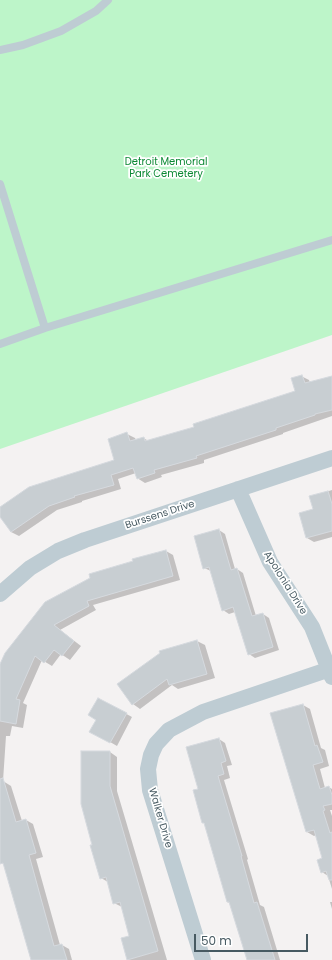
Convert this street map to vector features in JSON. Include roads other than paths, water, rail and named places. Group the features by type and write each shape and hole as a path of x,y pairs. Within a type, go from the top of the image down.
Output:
{"street":[{"name":"Burssens Drive","path":"0,594 30,568 58,551 86,540 332,458"},
{"name":"Apolonia Drive","path":"238,489 270,562 312,627 331,673"},
{"name":"Walker Drive","path":"203,960 150,790 148,769 151,755 156,744 169,730 203,712 331,673"}],"lane":[{"path":"0,50 23,46 61,31 96,11 108,0"},
{"path":"0,184 45,328"},
{"path":"0,344 45,328 332,240"}],"park label":[{"name":"Detroit Memorial Park Cemetery","path":"166,168"}]}
